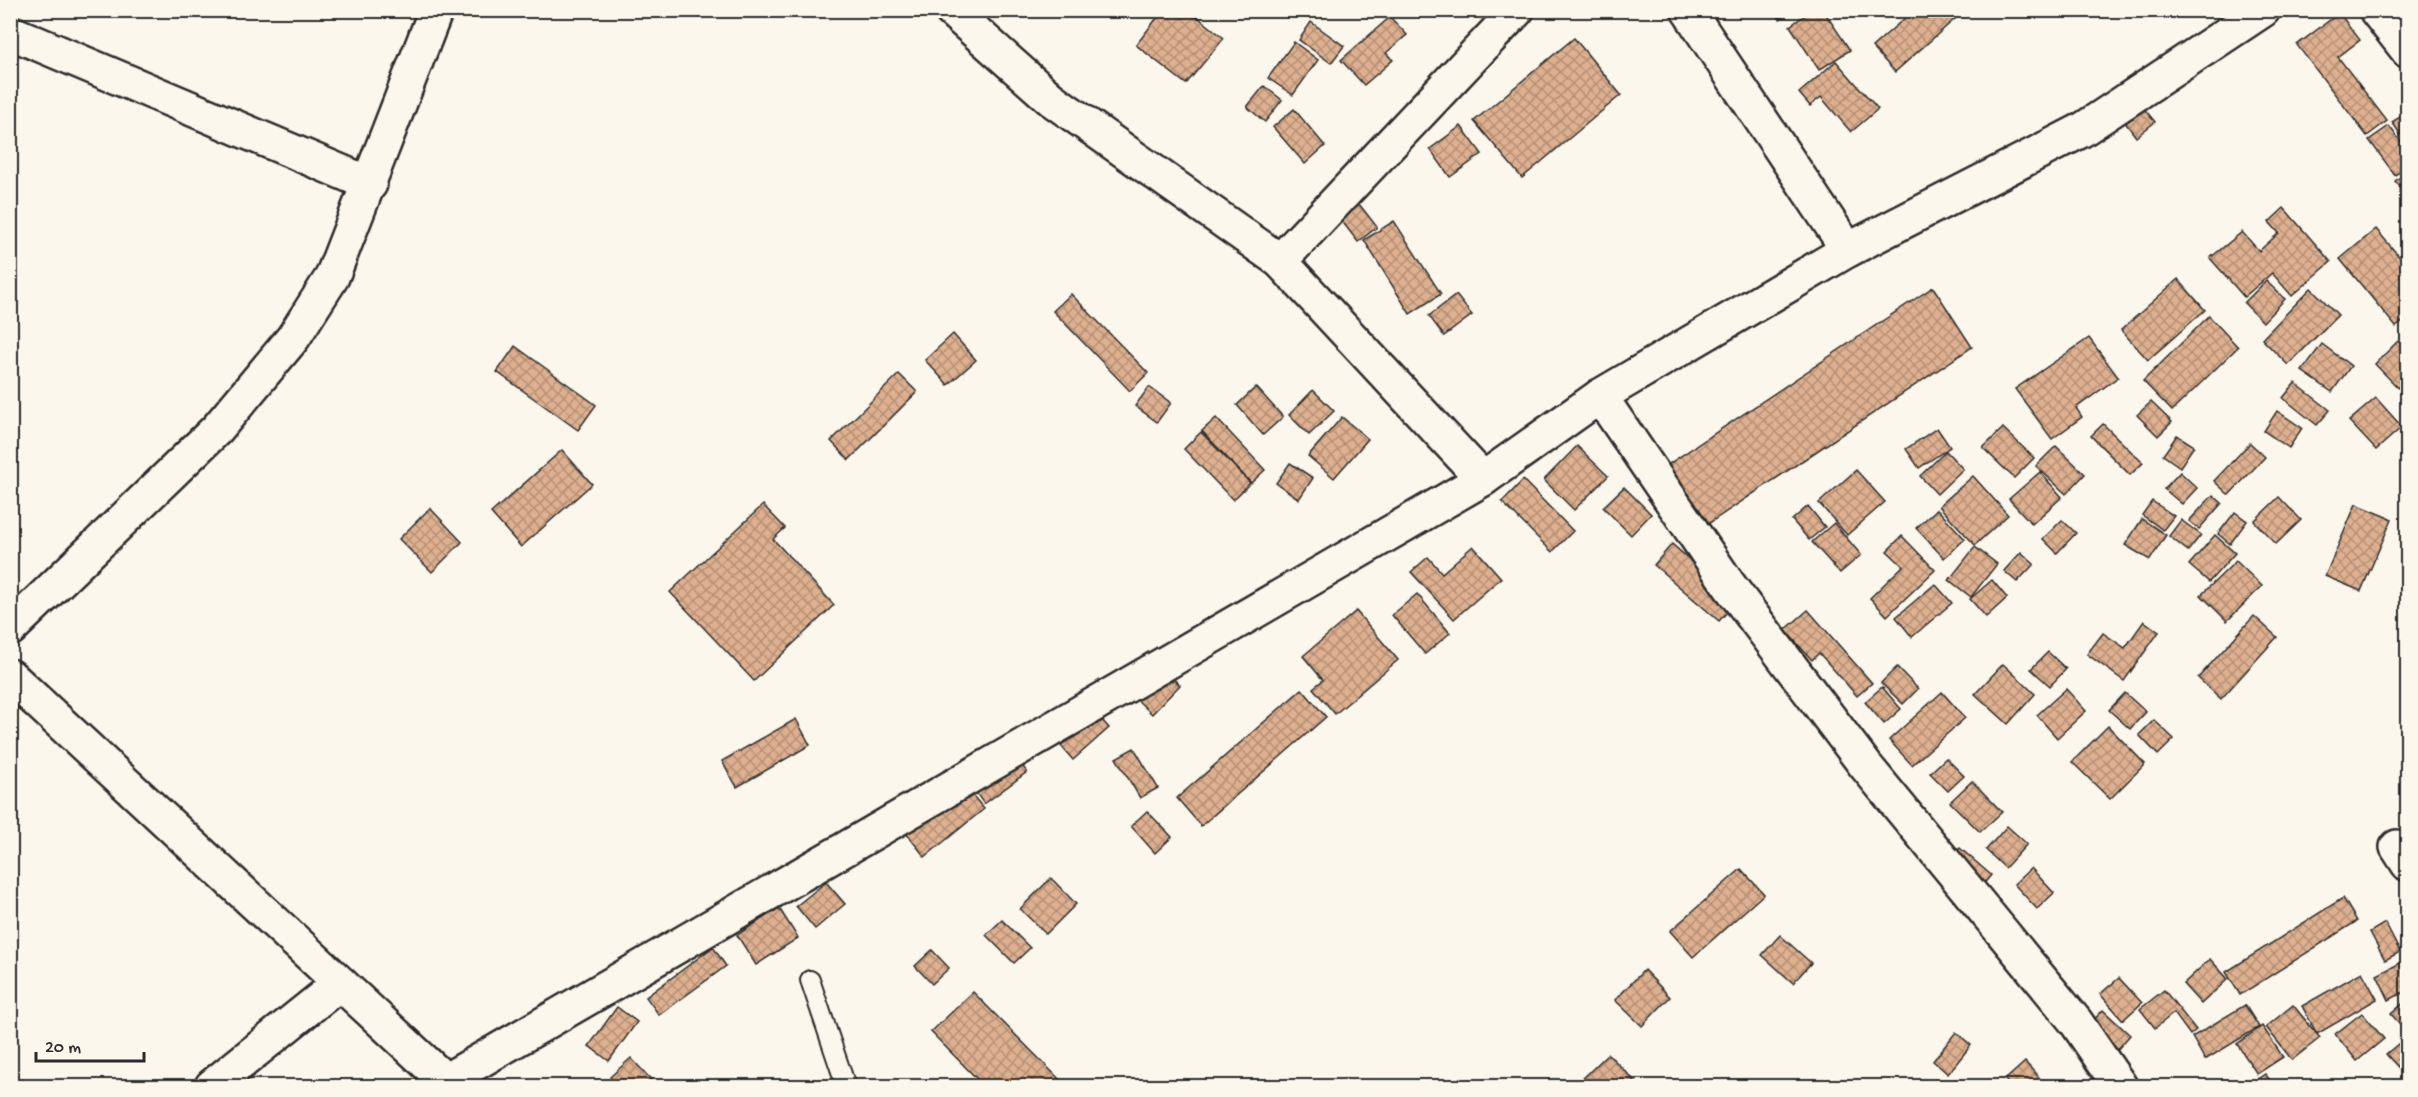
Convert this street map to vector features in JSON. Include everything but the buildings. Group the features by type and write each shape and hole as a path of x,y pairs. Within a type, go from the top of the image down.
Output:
{"street":[{"path":"10,630 217,429 293,338 332,277 436,10"},
{"path":"951,10 1051,99 1280,261 1483,479"},
{"path":"1280,261 1517,10"},
{"path":"1688,10 1848,250"},
{"path":"10,676 448,1084 1483,479 1600,396 1848,250 2082,130 2263,10"},
{"path":"2376,10 2408,51"},
{"path":"10,32 370,184"},
{"path":"1600,396 1729,585 1865,765 2076,1022 2120,1086"},
{"path":"212,1086 340,982"}],"lane":[{"path":"810,980 846,1086"}]}
